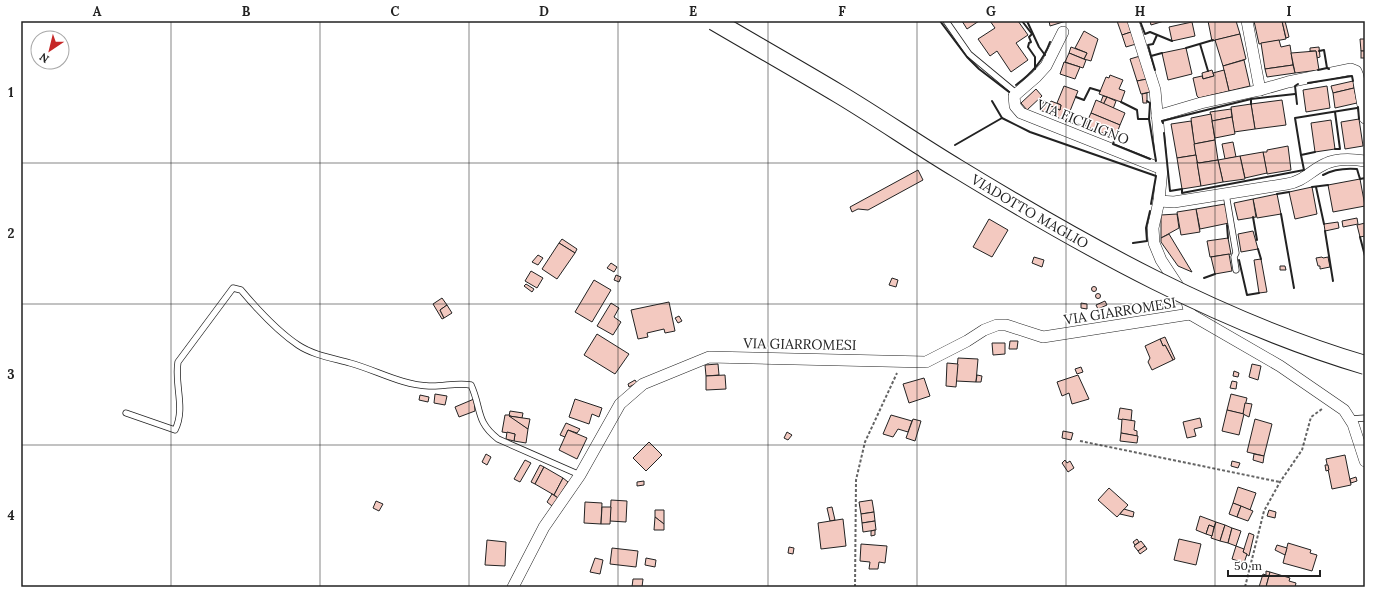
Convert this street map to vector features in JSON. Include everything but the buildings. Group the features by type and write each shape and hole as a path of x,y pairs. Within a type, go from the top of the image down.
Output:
{"main road":[{"name":"VIADOTTO MAGLIO","path":"714,21 840,94 958,169 1081,241 1161,283 1244,322 1365,365"}],"street":[{"path":"1133,21 1155,90 1156,116 1162,169 1160,201 1153,228 1154,243 1161,260 1186,298 1190,314 1280,366 1344,410 1351,419 1365,461"},
{"path":"1247,21 1260,90"},
{"name":"VIA FICILIGNO","path":"1063,32 1046,66 1036,77 1016,93 1013,101 1021,113 1162,169"},
{"path":"1156,116 1201,103 1260,90 1288,82 1351,69 1356,71 1358,76 1365,118"},
{"path":"1160,201 1174,202 1298,182 1326,163 1346,158 1365,161"},
{"name":"VIA GIARROMESI","path":"513,587 544,527 580,475 620,404 643,384 709,357 926,362 967,341 984,330 997,325 1006,325 1043,337 1190,314"}],"lane":[{"path":"946,21 969,54 1016,93"},
{"path":"1226,194 1236,253 1234,257 1236,270"},
{"path":"126,413 175,430 180,416 176,371 178,362 227,294 233,288 241,290 282,332 298,345 316,354 350,363 399,380 428,386 461,383 471,385 476,395 481,422 488,431 498,439 580,475"},
{"path":"1351,419 1365,418"}],"path":[{"path":"855,587 856,480 866,442 903,362"},
{"path":"1245,587 1261,520 1280,482 1302,450 1310,417 1333,402"},
{"path":"1080,441 1280,482"}],"wall":[{"path":"940,21 967,57 979,69 1009,92"},
{"path":"1022,21 1032,34 1029,37 1031,42 1029,43 1028,47 1035,57 1035,69"},
{"path":"1027,21 1039,47 1045,55"},
{"path":"1140,21 1145,34 1150,32 1172,41"},
{"path":"1157,35 1153,44 1148,45 1151,56 1162,53"},
{"path":"1186,48 1213,40"},
{"path":"1016,85 1036,66 1044,55 1050,42"},
{"path":"1200,44 1208,71"},
{"path":"1319,51 1324,50 1327,68 1329,69"},
{"path":"1151,56 1155,70"},
{"path":"1318,70 1327,68"},
{"path":"1308,83 1352,76 1353,81"},
{"path":"1297,104 1295,86 1298,84"},
{"path":"1076,97 1084,100 1090,88 1100,91"},
{"path":"1251,104 1251,99 1295,94"},
{"path":"1163,123 1162,121 1251,99"},
{"path":"992,101 1002,118 1030,132 1156,176 1151,204"},
{"path":"1147,101 1150,103 1149,119"},
{"path":"1121,102 1137,110 1138,119 1149,119 1156,161"},
{"path":"1358,107 1359,119"},
{"path":"1301,155 1295,118 1357,108"},
{"path":"1335,112 1340,149 1335,149"},
{"path":"955,145 1002,118"},
{"path":"1066,121 1085,126"},
{"path":"1164,133 1170,191 1182,189 1182,193 1304,170 1301,155 1315,152"},
{"path":"1115,138 1113,144 1150,159"},
{"path":"1323,175 1339,169 1357,169 1360,179 1365,178"},
{"path":"1312,187 1328,185"},
{"path":"1316,187 1324,224"},
{"path":"1277,194 1289,192"},
{"path":"1133,243 1147,241 1146,228 1150,211"},
{"path":"1281,214 1294,288"},
{"path":"1253,217 1257,240"},
{"path":"1227,225 1228,238"},
{"path":"1325,231 1333,281"},
{"path":"1360,237 1365,256"},
{"path":"1258,249 1261,259"},
{"path":"1239,260 1247,295 1259,293"},
{"path":"1204,278 1215,274"}]}
